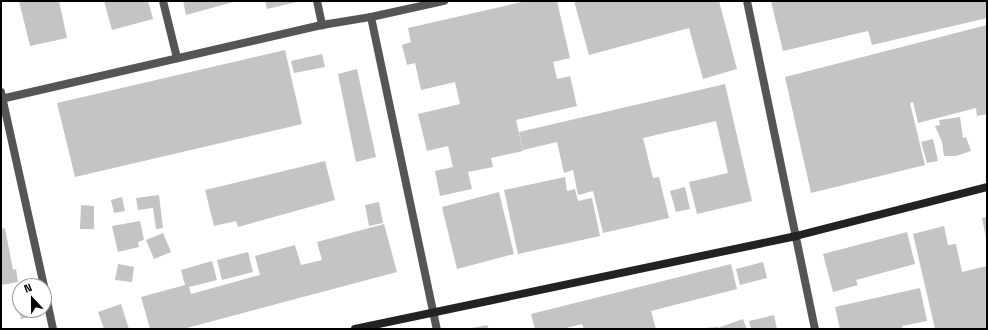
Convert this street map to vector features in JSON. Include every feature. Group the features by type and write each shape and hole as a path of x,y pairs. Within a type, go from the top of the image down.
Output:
{"street":[{"path":"355,329 796,236 987,187"}],"lane":[{"path":"163,1 177,58"},
{"path":"317,1 322,25"},
{"path":"42,278 1,97 322,25 371,17 444,1"},
{"path":"748,1 815,329"},
{"path":"371,17 437,329"},
{"path":"51,318 53,329"}],"building":[{"path":"19,1 59,1 67,38 30,46"},
{"path":"104,1 148,1 153,19 112,30"},
{"path":"183,1 237,1 186,15"},
{"path":"265,1 297,1 297,2 267,9"},
{"path":"526,1 557,1 570,58 553,62 557,79 570,76 577,106 516,120 523,151 491,158 493,167 468,172 472,189 440,196 435,171 453,167 448,146 427,151 418,114 460,104 455,82 421,90 415,63 407,65 402,45 411,42 408,28"},
{"path":"574,1 719,1 737,69 703,79 689,28 589,55"},
{"path":"771,1 987,1 987,18 872,45 868,31 783,51"},
{"path":"987,25 987,114 977,116 976,108 918,123 913,102 910,103 925,165 811,193 785,77"},
{"path":"285,50 302,124 75,177 57,103"},
{"path":"322,54 325,67 294,73 291,61"},
{"path":"357,69 376,157 356,162 338,74"},
{"path":"725,84 752,201 697,214 689,182 728,173 716,121 643,138 653,178 659,177 669,218 603,233 593,191 578,195 573,170 564,173 557,142 523,150 519,132"},
{"path":"960,117 963,138 966,137 971,151 956,156 944,156 942,142 935,126 940,125 939,120"},
{"path":"933,139 938,161 927,163 921,142"},
{"path":"325,161 335,200 238,227 236,221 214,226 205,190"},
{"path":"565,177 567,191 575,189 578,201 592,198 600,236 518,254 504,190"},
{"path":"685,187 690,209 676,212 670,191"},
{"path":"499,192 514,254 457,269 442,207"},
{"path":"159,195 163,228 156,229 153,208 138,210 136,198"},
{"path":"122,197 125,211 114,213 111,200"},
{"path":"379,202 383,223 369,226 365,205"},
{"path":"81,205 94,206 94,229 80,229"},
{"path":"987,217 987,238 986,238 982,218"},
{"path":"140,221 144,240 138,242 139,247 118,252 112,226"},
{"path":"384,224 397,272 183,329 150,329 141,297 185,285 181,270 212,261 217,280 189,287 191,294 260,275 255,256 295,245 301,265 322,260 317,242"},
{"path":"944,226 948,245 956,244 962,272 987,266 987,329 935,329 913,234"},
{"path":"5,228 13,270 16,269 17,278 12,278 12,283 1,285 1,229"},
{"path":"907,232 915,264 856,280 858,285 833,292 823,254"},
{"path":"163,233 171,252 154,259 146,240"},
{"path":"248,252 253,272 222,280 217,260"},
{"path":"763,262 767,278 740,285 736,269"},
{"path":"118,264 134,267 132,282 115,280"},
{"path":"731,264 737,289 651,311 656,329 584,329 582,324 562,329 535,329 531,314"},
{"path":"920,288 927,321 902,326 903,329 840,329 835,307"},
{"path":"121,304 129,329 104,329 98,312"},
{"path":"774,315 777,329 751,329 749,321"},
{"path":"743,319 747,329 720,329 720,327"},
{"path":"487,325 489,329 472,329 472,328"},
{"path":"719,327 719,329 705,328"}]}
